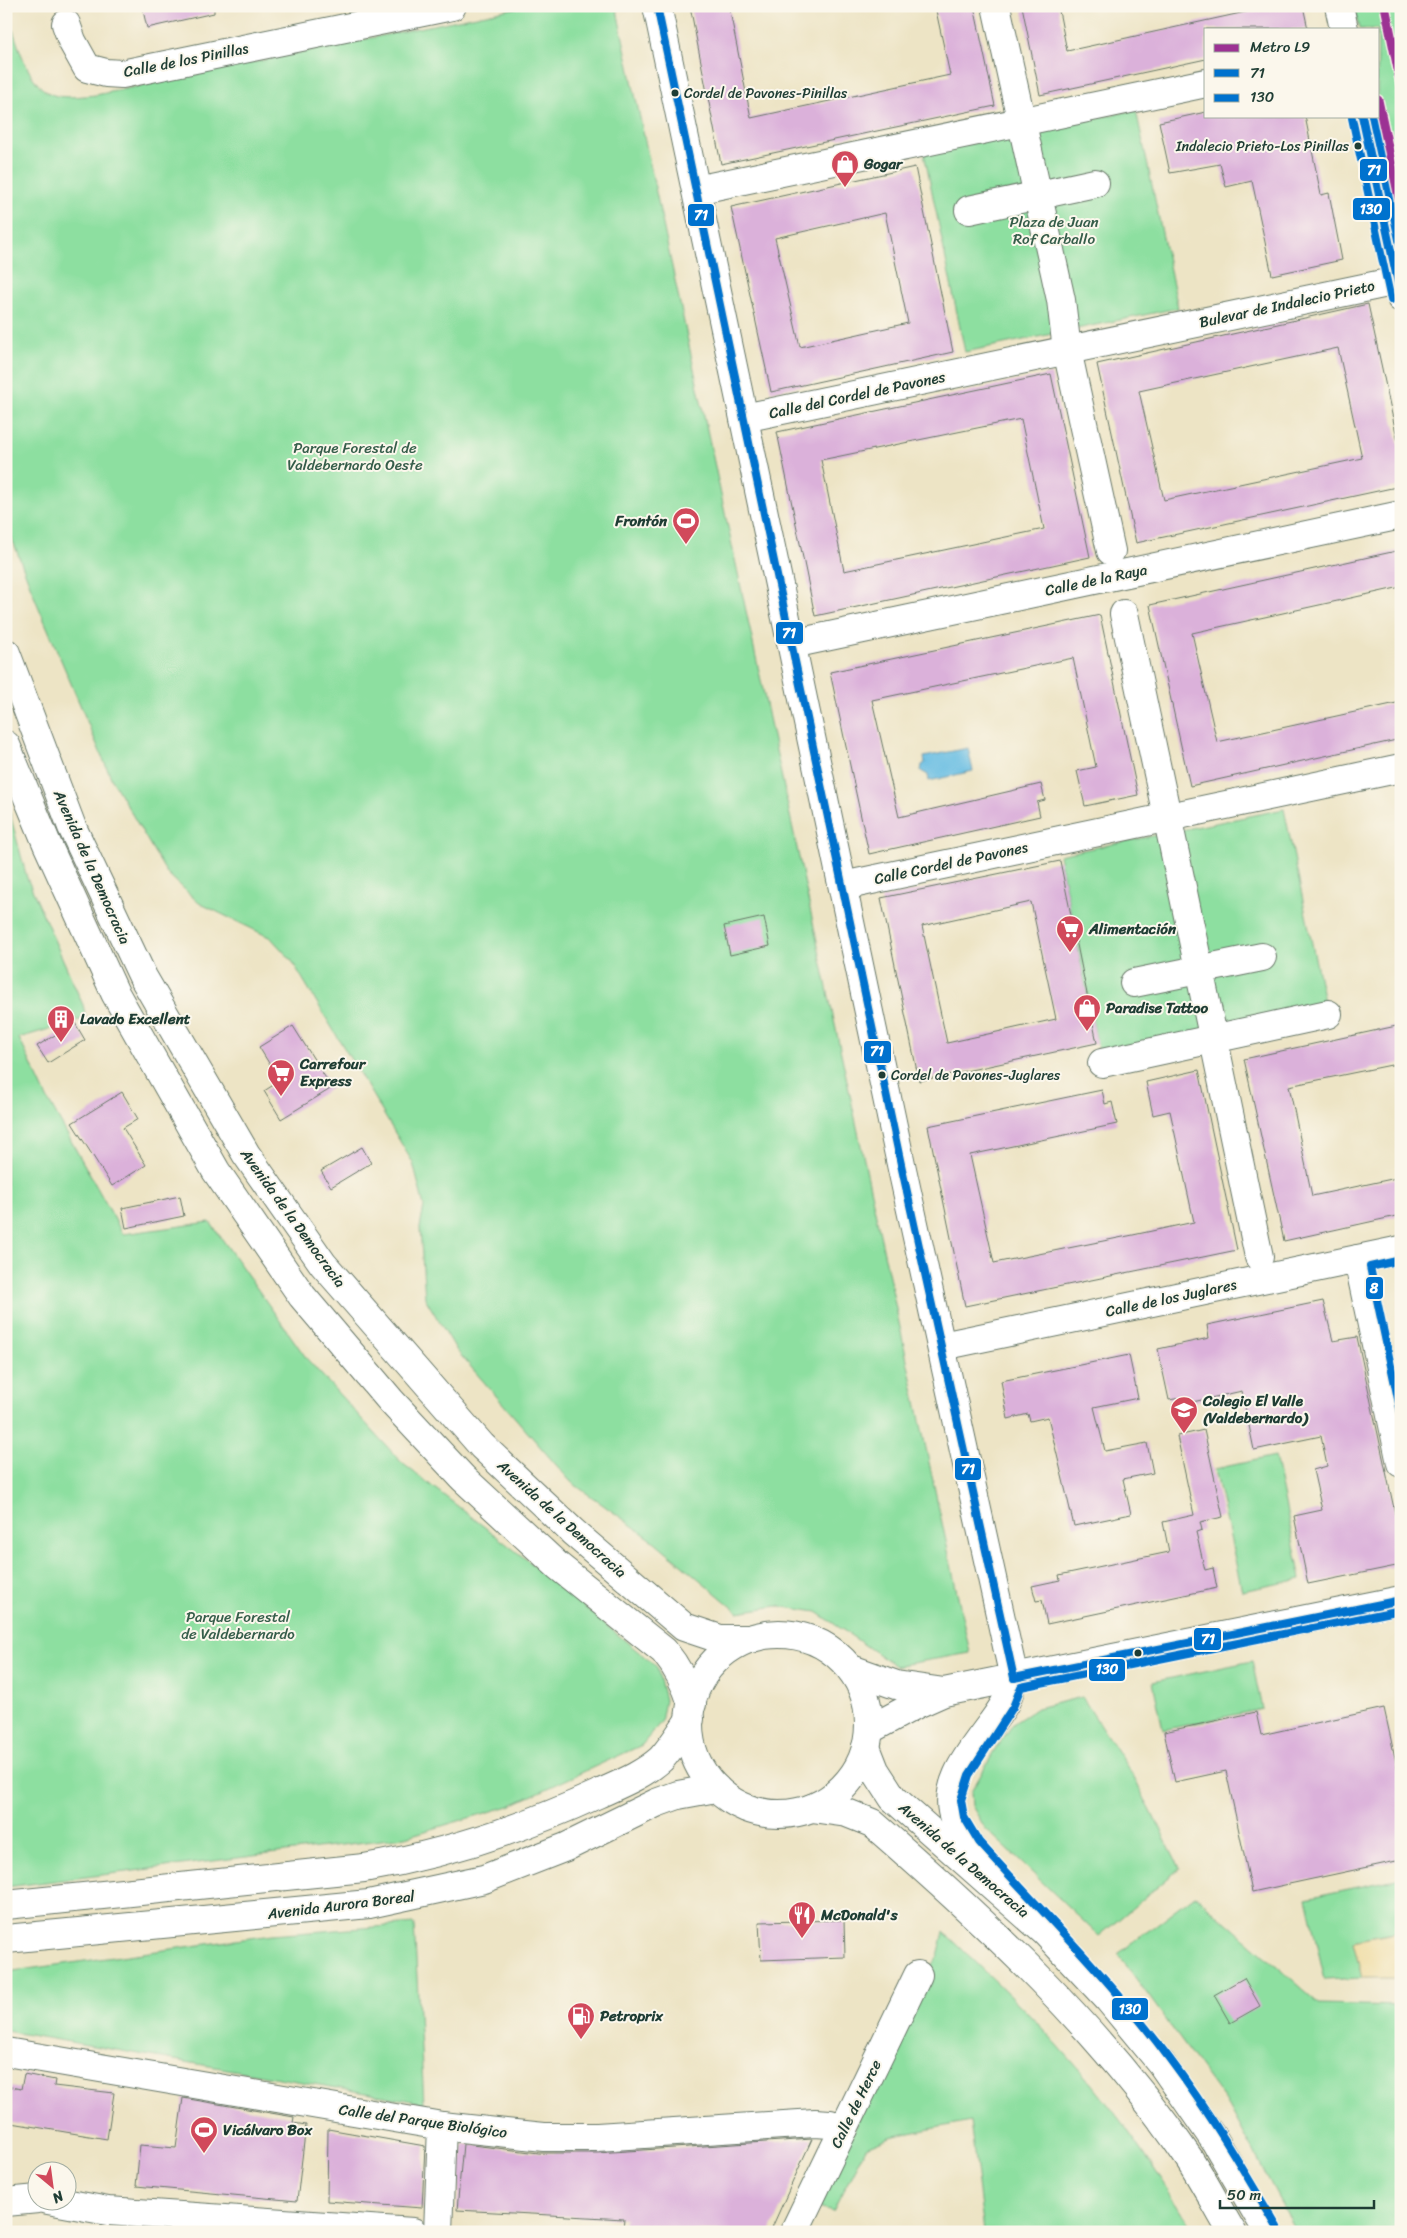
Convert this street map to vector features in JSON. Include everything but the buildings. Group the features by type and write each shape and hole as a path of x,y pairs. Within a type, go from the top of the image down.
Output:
{"street":[{"name":"Calle de los Pinillas","path":"377,6 117,61 100,57 66,24 72,41 87,68 106,73 122,74 452,6"},
{"path":"657,6 843,886 1014,1678 1005,1702 960,1771 951,1799 954,1820 971,1848 1046,1932"},
{"path":"996,6 1020,122 1039,196 1061,300 1067,350 1111,551"},
{"path":"1339,6 1344,28"},
{"path":"696,190 1204,83"},
{"name":"Bulevar de Indalecio Prieto","path":"1067,350 1176,328 1399,289 1362,118"},
{"path":"969,210 1095,183"},
{"name":"Calle del Cordel de Pavones","path":"744,418 1067,350"},
{"name":"Calle de la Raya","path":"792,644 1401,516"},
{"path":"1124,614 1169,817 1200,969 1212,1039 1259,1256"},
{"name":"Avenida de la Democracia","path":"6,653 72,827 143,977 246,1154 323,1264 482,1446 573,1532 684,1626 720,1639 750,1639"},
{"name":"Avenida de la Democracia","path":"6,745 47,844 115,993 216,1171 302,1296 391,1401 463,1478 558,1566 664,1651 676,1666 685,1683 691,1711"},
{"name":"Calle Cordel de Pavones","path":"843,886 1401,768"},
{"path":"1134,983 1262,957"},
{"path":"1102,1063 1328,1014"},
{"name":"Calle de los Juglares","path":"942,1346 1401,1250"},
{"path":"1358,1259 1401,1463"},
{"path":"868,1739 917,1704 944,1692 1401,1600"},
{"path":"6,1906 364,1868 418,1859 476,1843 551,1816 642,1773 666,1753 691,1711 703,1676 712,1664 723,1654 750,1639 777,1634 804,1638 828,1648 851,1669 865,1697 869,1713 868,1739 861,1761 846,1784 824,1802 812,1808 787,1814 762,1812 736,1803 716,1788 696,1759 691,1738 691,1711"},
{"path":"851,1669 896,1685 944,1692"},
{"name":"Avenida de la Democracia","path":"868,1739 874,1770 893,1798 1046,1932 1108,2000 1161,2063 1215,2142 1268,2232"},
{"name":"Avenida Aurora Boreal","path":"6,1939 369,1904 425,1894 484,1879 566,1847 656,1803 678,1795 716,1788"},
{"path":"812,1808 847,1813 872,1823 1017,1955 1080,2021 1132,2082 1188,2158 1232,2232"},
{"name":"Calle de Herce","path":"794,2232 918,1975"},
{"name":"Calle del Parque Biológico","path":"6,2052 442,2126 544,2137 607,2136 815,2123 830,2124 844,2129"},
{"path":"438,2232 442,2126"},
{"path":"6,2202 28,2200"},
{"path":"78,2206 175,2223 413,2232"}],"green space":[{"name":"Parque Forestal de Valdebernardo Oeste","path":"525,6 616,6 970,1653 895,1666 817,1612 777,1606 738,1612 655,1542 571,1482 457,1351 425,1298 420,1228 424,1206 413,1163 292,961 271,938 199,903 166,872 112,780 36,601 6,523 6,10 18,46 37,83 46,92 57,96 71,97 96,95"},
{"path":"1354,6 1401,6 1401,226 1377,118 1380,118 1380,28 1359,28"},
{"name":"Plaza de Juan Rof Carballo","path":"1136,110 1178,308 965,352 924,153"},
{"name":"Parque Forestal de Valdebernardo","path":"6,799 27,878 83,1005 86,1018 19,1038 47,1098 123,1234 210,1222 307,1359 402,1463 531,1563 657,1667 665,1700 661,1722 642,1745 509,1806 405,1837 6,1887"},
{"path":"1284,809 1325,1006 1099,1053 1059,855"},
{"path":"1275,1456 1301,1579 1242,1591 1215,1469"},
{"path":"1252,1661 1262,1709 1163,1730 1153,1682"},
{"path":"1082,1697 1133,1776 1180,1868 1099,1936 985,1828 972,1806 971,1792 998,1745 1014,1723 1037,1708"},
{"path":"1401,1878 1401,1931 1353,1941 1362,1978 1325,1980 1306,1898"},
{"path":"1195,1895 1319,2004 1400,2006 1401,2232 1297,2232 1229,2106 1118,1954"},
{"path":"414,1924 424,2103 6,2031 6,1972 272,1935"},
{"path":"944,1932 1055,2042 1104,2099 1136,2142 1193,2232 984,2232 970,2121 890,2137 866,2147 833,2211 818,2207 928,1970 938,1956"}],"sand":[{"path":"1401,1932 1401,1978 1362,1978 1353,1941"}],"water":[{"path":"968,748 973,771 929,781 928,775 921,771 922,765 925,763 924,757"}],"metro line":[{"name":"L9","path":"1385,6 1401,84"},
{"name":"L9","path":"1380,109 1401,207"}],"transit line":[{"name":"71","path":"657,6 902,1169 1014,1678"},
{"name":"130","path":"1352,118 1391,300"},
{"name":"71","path":"1362,118 1401,297"},
{"name":"8","path":"1372,118 1401,249"},
{"name":"8","path":"1401,1260 1370,1267 1401,1413"},
{"name":"71","path":"1014,1678 1401,1600"},
{"name":"130","path":"1277,2227 1212,2119 1184,2078 1101,1975 979,1842 964,1817 961,1800 969,1775 1013,1707 1021,1687 1401,1610"}],"place":[{"name":"Cordel de Pavones-Pinillas","path":"675,93"},
{"name":"Indalecio Prieto-Los Pinillas","path":"1358,146"},
{"name":"Gogar","path":"845,188"},
{"name":"Frontón","path":"686,545"},
{"name":"Alimentación","path":"1070,953"},
{"name":"Paradise Tattoo","path":"1087,1032"},
{"name":"Lavado Excellent","path":"61,1043"},
{"name":"Cordel de Pavones-Juglares","path":"882,1075"},
{"name":"Carrefour Express","path":"281,1097"},
{"name":"Colegio El Valle (Valdebernardo)","path":"1184,1434"},
{"name":"McDonald's","path":"802,1939"},
{"name":"Petroprix","path":"581,2040"},
{"name":"Vicálvaro Box","path":"204,2154"}]}
